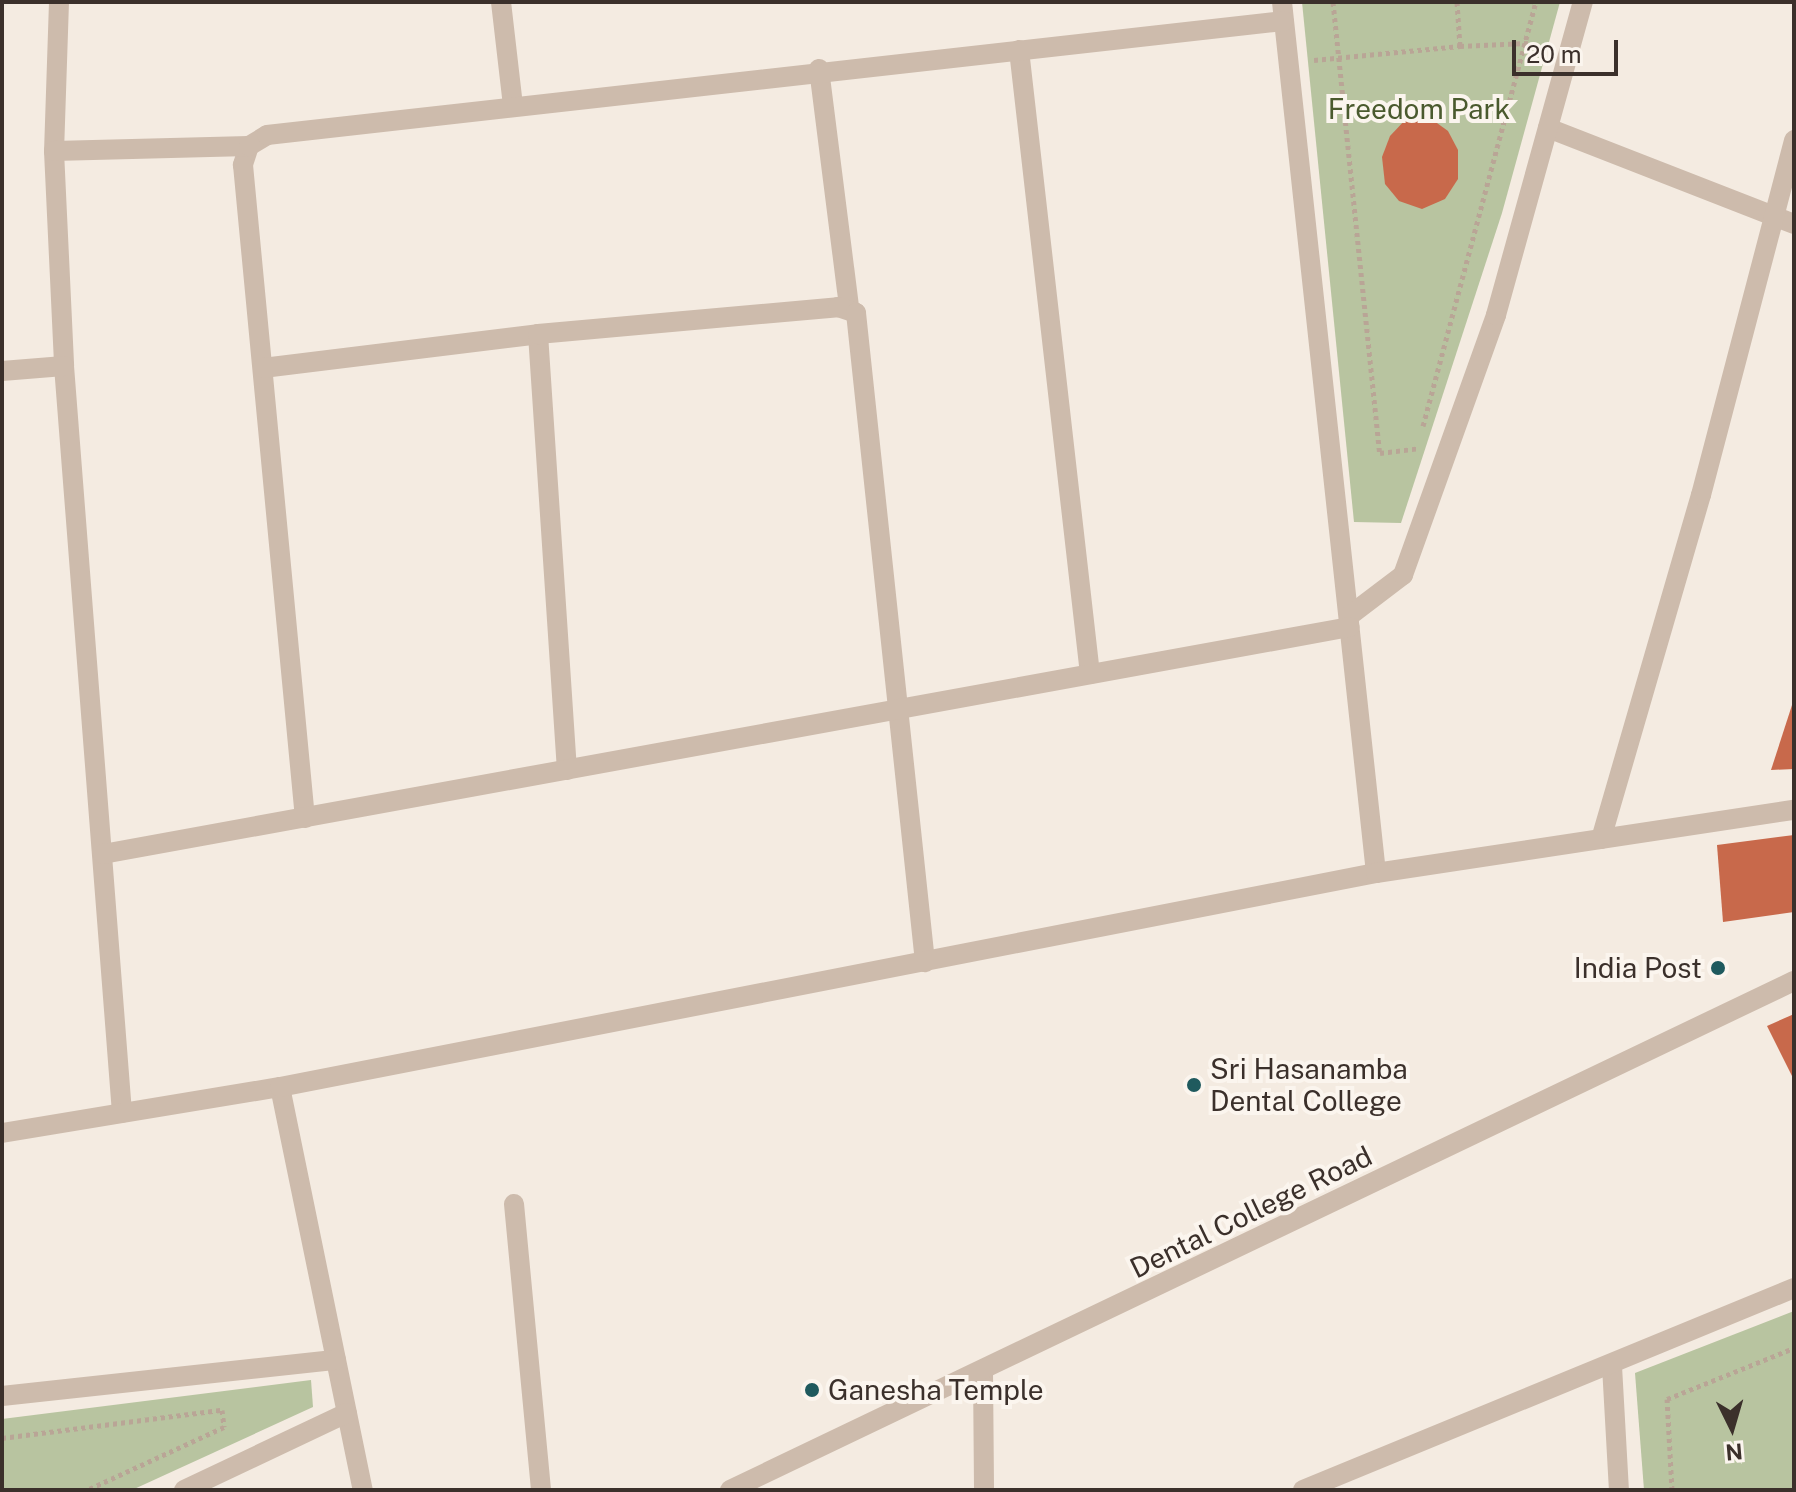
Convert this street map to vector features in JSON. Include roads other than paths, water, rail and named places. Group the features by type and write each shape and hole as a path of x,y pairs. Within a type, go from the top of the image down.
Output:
{"street":[{"path":"59,2 54,151 64,366 122,1113"},
{"path":"501,2 513,105"},
{"path":"103,854 1090,674 1349,621 1403,575 1496,315 1583,2"},
{"path":"54,151 249,146 267,135 819,69 1019,50 1283,11 1376,873"},
{"path":"1019,50 1090,674"},
{"path":"819,69 849,307 856,313 925,962"},
{"path":"1548,128 1794,224"},
{"path":"1601,839 1701,495 1794,140"},
{"path":"249,146 243,165 305,818"},
{"path":"263,368 538,334 849,307"},
{"path":"538,334 567,770"},
{"path":"2,371 64,366"},
{"path":"2,1133 280,1087 1376,873 1794,810"},
{"name":"Dental College Road","path":"730,1490 983,1372 1794,981"},
{"path":"280,1087 363,1490"},
{"path":"514,1204 541,1490"},
{"path":"1303,1490 1612,1366 1794,1288"},
{"path":"2,1396 336,1360"},
{"path":"1612,1366 1619,1490"},
{"path":"983,1372 984,1490"},
{"path":"184,1490 347,1413"}],"place":[{"name":"India Post","path":"1718,968"},
{"name":"Sri Hasanamba Dental College","path":"1194,1085"},
{"name":"Ganesha Temple","path":"812,1390"}],"park label":[{"name":"Freedom Park","path":"1419,109"}]}
